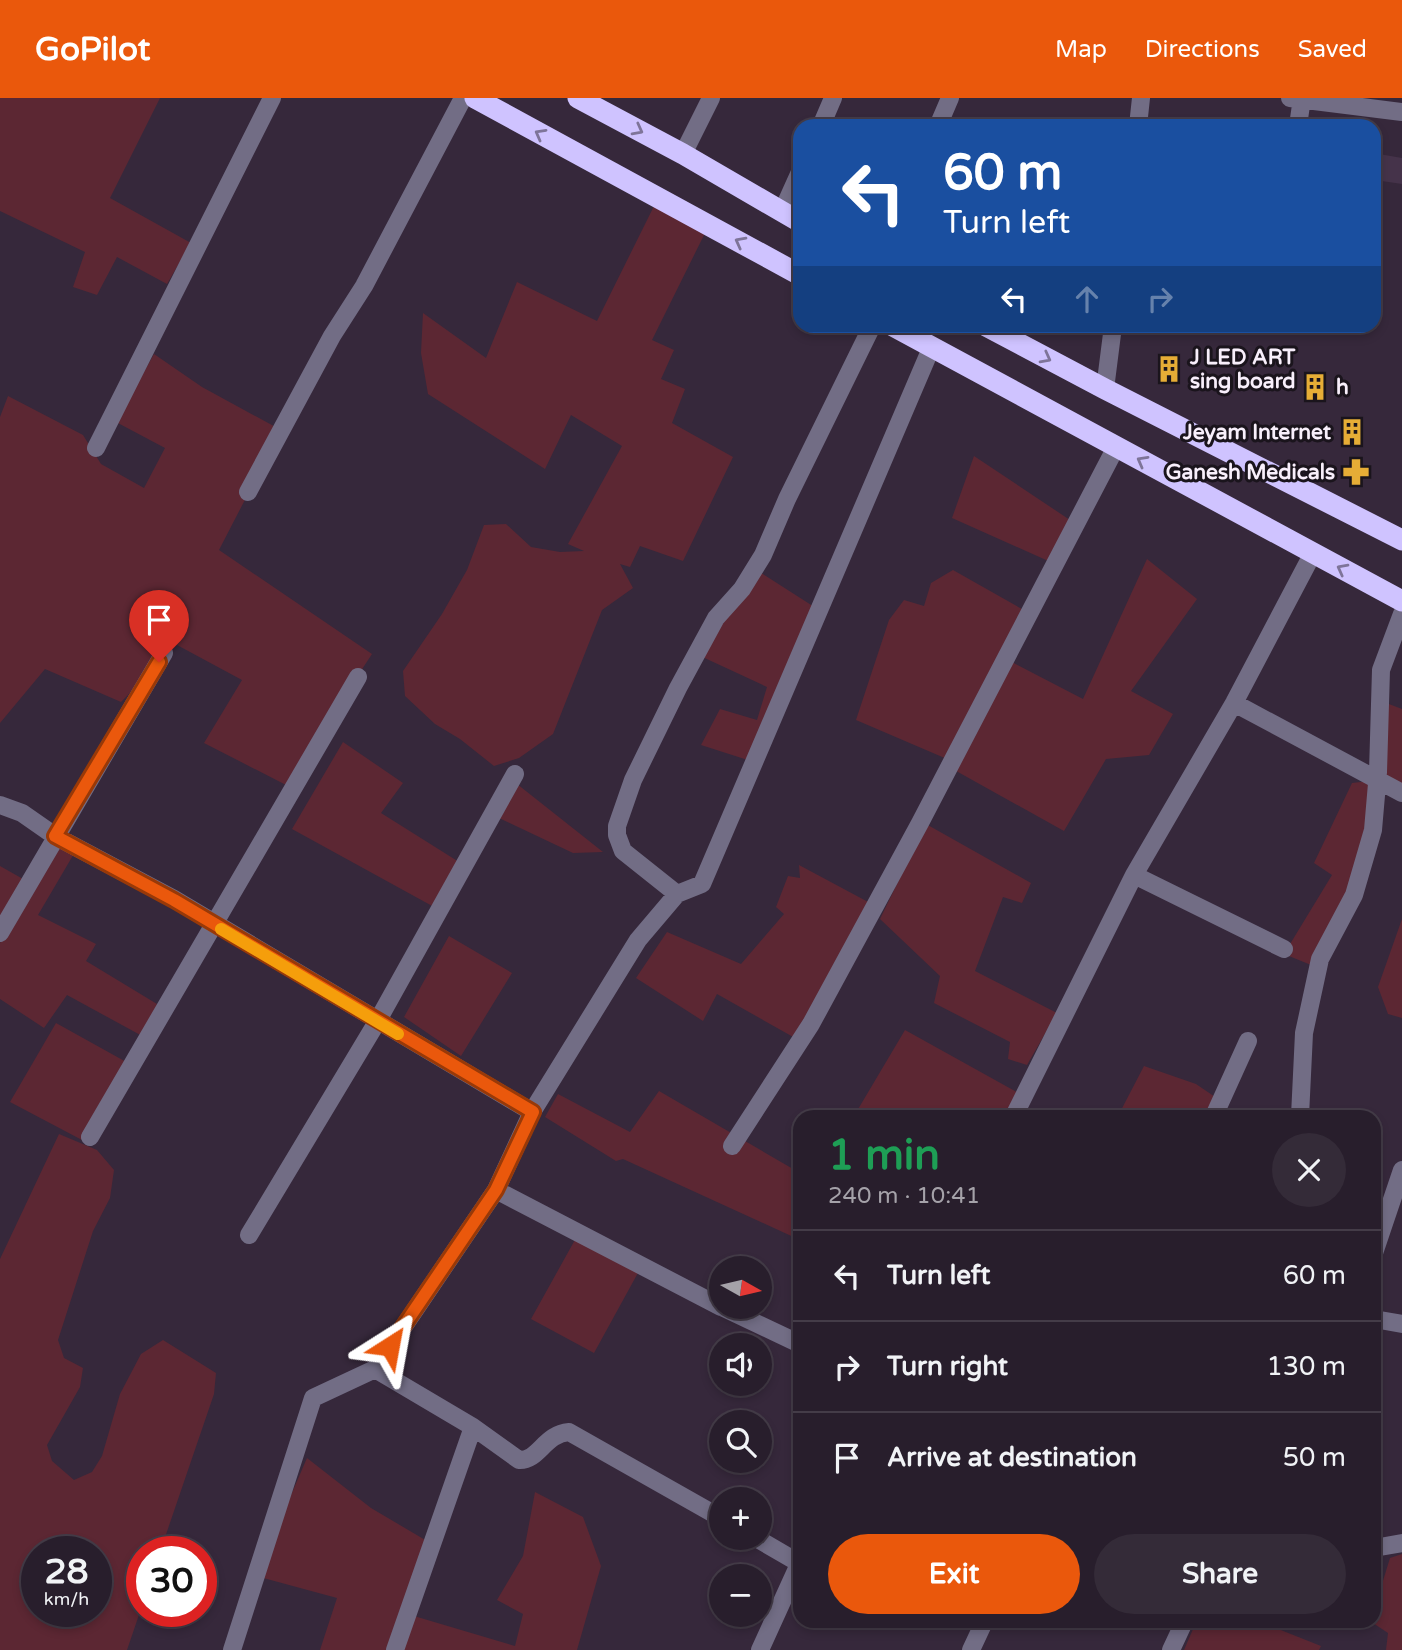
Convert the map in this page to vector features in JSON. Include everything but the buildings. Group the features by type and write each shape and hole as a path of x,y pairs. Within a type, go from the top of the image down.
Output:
{"highway":[{"path":"475,98 793,271"},
{"path":"578,98 683,154 791,217"},
{"path":"907,333 1402,601"},
{"path":"999,333 1105,390 1402,540"}],"street":[{"path":"96,448 272,98"},
{"path":"248,492 332,336 364,286 463,98"},
{"path":"683,154 711,98"},
{"path":"824,119 833,98"},
{"path":"940,119 950,98"},
{"path":"1139,119 1141,98"},
{"path":"1298,119 1298,99 1402,112"},
{"path":"677,894 623,851 617,835 621,814 633,780 716,618 742,589 763,555 787,499 869,333"},
{"path":"1105,390 1112,333"},
{"path":"232,1650 313,1398 375,1369 496,1190 533,1112 638,940 677,894 702,884 932,346"},
{"path":"733,1146 818,1012 1116,447"},
{"path":"1017,1110 1134,874 1234,704 1312,553"},
{"path":"1300,1110 1304,1032 1320,959 1354,895 1373,830 1378,780 1381,670 1402,614"},
{"path":"0,933 164,653"},
{"path":"90,1136 358,677"},
{"path":"1234,704 1402,793"},
{"path":"249,1235 377,1021 515,774"},
{"path":"0,805 22,813 55,836 174,900 533,1112"},
{"path":"1134,874 1284,949"},
{"path":"1217,1110 1248,1041"},
{"path":"1381,1232 1402,1170"},
{"path":"496,1190 709,1301"},
{"path":"749,1320 793,1341"},
{"path":"1381,1320 1402,1324"},
{"path":"375,1369 473,1427 522,1460 530,1458 553,1436 569,1432 709,1511"},
{"path":"395,1650 473,1427"},
{"path":"1381,1547 1402,1543"},
{"path":"772,1547 793,1558"},
{"path":"760,1650 793,1577"},
{"path":"971,1650 981,1628"},
{"path":"1171,1650 1181,1628"}],"shaded area":[{"path":"0,98 160,98 110,198 191,243 167,284 117,257 97,295 73,287 85,252 0,211"},
{"path":"1381,154 1402,158 1402,184 1381,181"},
{"path":"656,202 707,229 652,340 674,350 661,379 685,389 672,423 733,457 683,561 640,546 630,567 620,564 633,588 602,610 553,734 519,758 494,766 460,739 435,724 405,696 403,671 442,614 467,570 484,525 506,524 531,547 560,552 584,551 568,544 622,446 571,415 545,469 428,394 421,353 423,313 486,358 517,282 597,321"},
{"path":"154,354 202,387 281,430 219,550 372,654 286,785 204,743 242,680 177,645 121,702 45,669 0,723 0,417 8,396 83,435 101,464 144,488 165,448 116,422"},
{"path":"974,456 1076,524 1055,564 952,518"},
{"path":"1147,559 1197,599 1131,691 1173,714 1149,755 1106,759 1064,831 949,767 1006,659 1083,699"},
{"path":"953,570 1029,613 947,759 856,720 889,620 904,600 924,606 931,583"},
{"path":"758,571 819,610 754,762 701,745 720,709 757,720 767,687 696,654"},
{"path":"1381,701 1402,709 1402,787 1381,775"},
{"path":"343,742 403,783 381,813 459,862 434,907 292,829"},
{"path":"512,780 603,852 573,853 497,817"},
{"path":"1378,780 1373,830 1316,967 1284,954 1332,875 1314,863 1352,783"},
{"path":"926,824 1031,883 1022,903 1003,897 975,971 1057,1013 1027,1065 1008,1059 1010,1042 934,1003 940,976 880,919"},
{"path":"55,836 75,852 38,915 96,944 86,961 157,1004 144,1037 67,995 44,1028 0,999 0,943"},
{"path":"799,865 870,903 795,1038 717,994 703,1021 636,978 667,932 741,964 784,914 776,907 788,876 800,878"},
{"path":"0,866 23,879 0,921"},
{"path":"1402,919 1402,1018 1388,1014 1378,987"},
{"path":"449,936 512,973 461,1056 404,1017"},
{"path":"56,1023 128,1063 82,1140 10,1102"},
{"path":"905,1030 1022,1095 1014,1110 858,1110"},
{"path":"1144,1066 1196,1084 1221,1101 1217,1110 1121,1110"},
{"path":"659,1091 793,1169 793,1237 623,1159 616,1161 545,1117 558,1094 630,1132"},
{"path":"59,1134 97,1150 114,1170 110,1198 93,1231 58,1340 64,1358 83,1368 80,1387 47,1445 52,1461 74,1480 92,1472 102,1456 120,1394 141,1354 163,1340 216,1373 214,1394 165,1536 126,1536 126,1627 135,1627 127,1650 0,1650 0,1259"},
{"path":"576,1238 639,1271 594,1353 531,1319"},
{"path":"307,1458 371,1508 432,1544 390,1650 320,1650 337,1598 256,1576"},
{"path":"535,1492 583,1517 601,1566 577,1650 404,1650 414,1616 515,1646 523,1614 497,1600 523,1556"},
{"path":"1402,1554 1402,1650 1386,1650 1388,1633 1380,1628 1381,1587 1390,1558"},
{"path":"1194,1628 1276,1628 1321,1646 1319,1650 1184,1650"}],"slow traffic":[{"path":"221,929 398,1034"}],"place":[{"name":"J LED ART sing board","path":"1169,369"},
{"name":"h","path":"1315,387"},
{"name":"Jeyam Internet","path":"1352,432"},
{"name":"Ganesh Medicals","path":"1356,472"}],"route":[{"path":"159,662 55,836 174,900 533,1112 496,1190 390,1346"}]}
